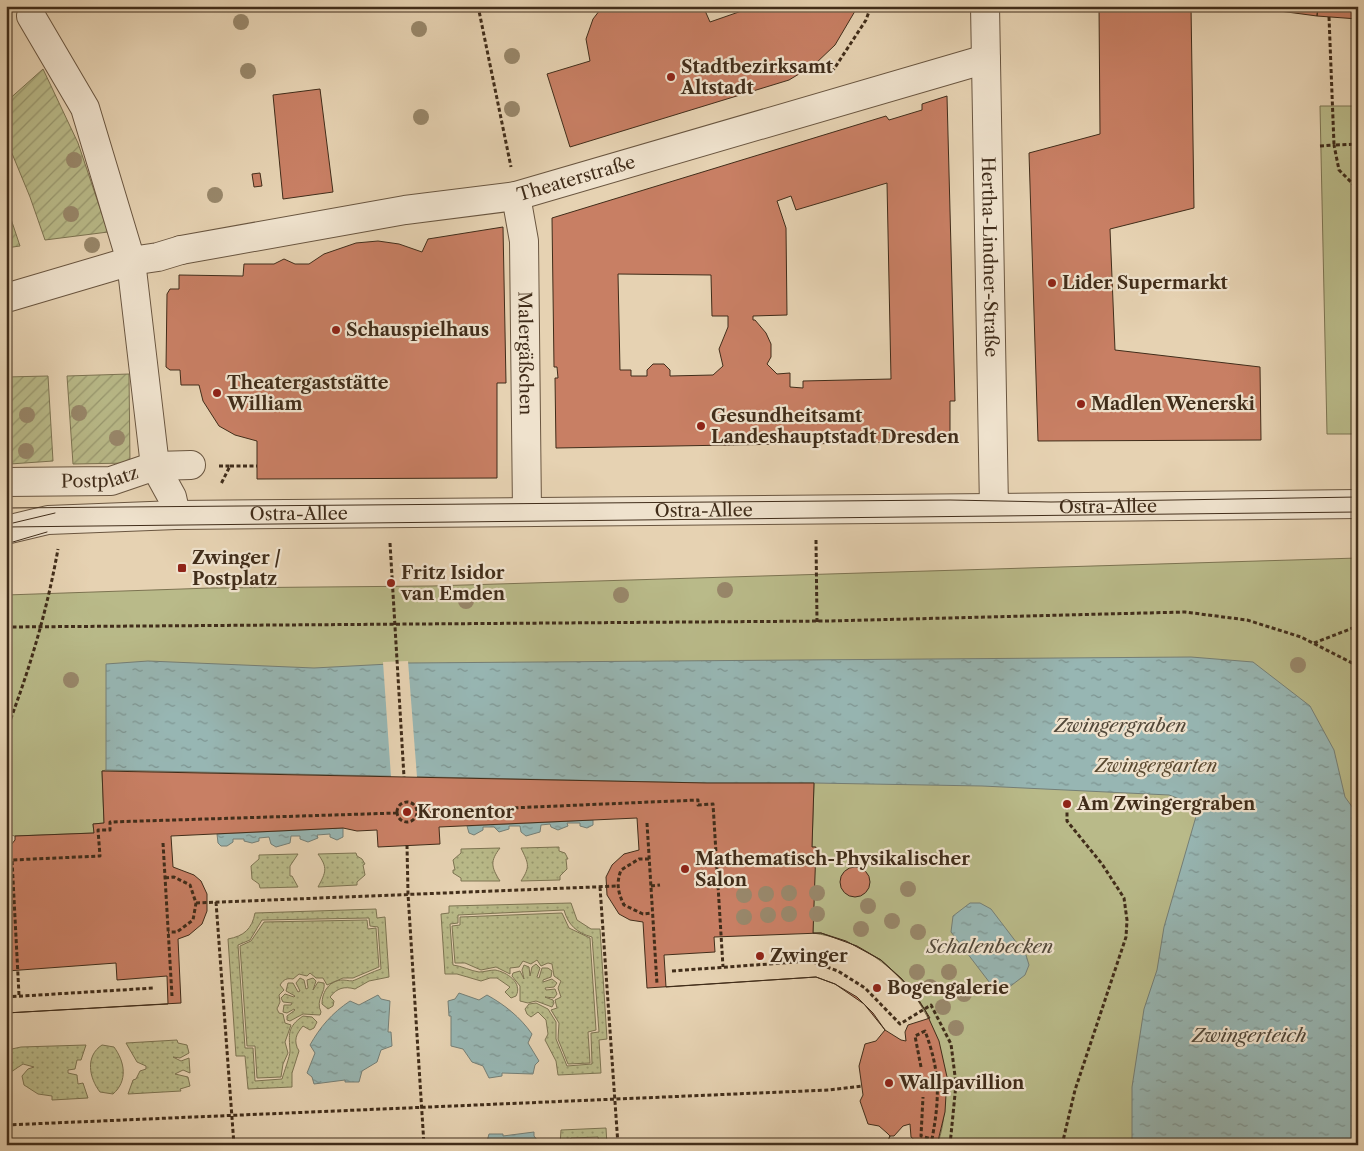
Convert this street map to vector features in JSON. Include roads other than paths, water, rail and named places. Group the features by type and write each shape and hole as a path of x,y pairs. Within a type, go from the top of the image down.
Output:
{"street":[{"name":"Hertha-Lindner-Straße","path":"985,6 994,508"},
{"path":"30,16 84,108 130,261 155,466 172,496 176,515"},
{"name":"Theaterstraße","path":"6,298 130,261 405,210 516,196 986,59"},
{"name":"Malergäßchen","path":"516,196 524,241 527,512"},
{"name":"Postplatz","path":"6,482 111,481 155,466 191,465"},
{"name":"Ostra-Allee","path":"6,530 55,519 176,515 1358,504"}],"water":[{"path":"1191,657 1253,662 1310,706 1334,750 1345,797 1358,815 1358,1145 1132,1145 1132,1087 1144,1009 1157,970 1164,927 1197,813 1196,805 1169,795 982,786 707,783 106,770 106,664 148,661 314,668 408,663"},
{"path":"593,820 593,825 587,828 580,826 580,823 567,823 568,826 558,830 551,827 550,824 541,825 540,832 526,836 521,832 520,826 509,826 509,829 499,832 494,827 483,827 483,830 474,835 469,833 467,826"},
{"path":"343,828 343,837 337,840 330,837 330,834 317,835 318,838 308,842 300,839 300,836 291,836 290,843 276,847 271,844 269,837 259,838 259,841 252,843 244,841 244,839 233,839 233,842 227,846 221,846 218,843 217,834"},
{"name":"Schalenbecken","path":"970,903 980,903 991,909 1026,955 1029,965 1025,975 1008,988 993,987 951,932 953,916"},
{"path":"459,993 479,1000 487,995 506,1007 522,1022 532,1034 528,1043 539,1061 535,1065 533,1074 502,1073 502,1076 489,1078 483,1066 472,1062 463,1049 451,1046 451,1016 449,1016 448,1001 455,999"},
{"path":"378,995 381,999 390,1001 388,1032 391,1032 392,1046 381,1050 377,1062 362,1071 359,1082 345,1082 345,1080 314,1084 312,1077 307,1073 315,1053 310,1045 318,1032 332,1015 350,1001 359,1005"},
{"path":"534,1132 534,1136 541,1145 486,1145 489,1134 503,1134 503,1136"}],"tram line":[{"path":"6,508 950,500 1051,502 1358,497"},
{"path":"6,527 1358,512"},
{"path":"13,523 55,513"},
{"path":"6,544 47,532"}],"place":[{"name":"Stadtbezirksamt Altstadt","path":"671,77"},
{"name":"Lider Supermarkt","path":"1052,283"},
{"name":"Schauspielhaus","path":"336,330"},
{"name":"Theatergaststätte William","path":"217,393"},
{"name":"Madlen Wenerski","path":"1081,404"},
{"name":"Gesundheitsamt Landeshauptstadt Dresden","path":"701,426"},
{"name":"Zwinger / Postplatz","path":"182,568"},
{"name":"Fritz Isidor van Emden","path":"391,583"},
{"name":"Am Zwingergraben","path":"1067,804"},
{"name":"Kronentor","path":"407,812"},
{"name":"Mathematisch-Physikalischer Salon","path":"685,869"},
{"name":"Zwinger","path":"760,956"},
{"name":"Bogengalerie","path":"877,988"},
{"name":"Wallpavillion","path":"889,1083"}],"water label":[{"name":"Zwingergraben","path":"1120,725"},
{"name":"Zwingerteich","path":"1249,1035"}],"park label":[{"name":"Zwingergarten","path":"1156,766"}]}
